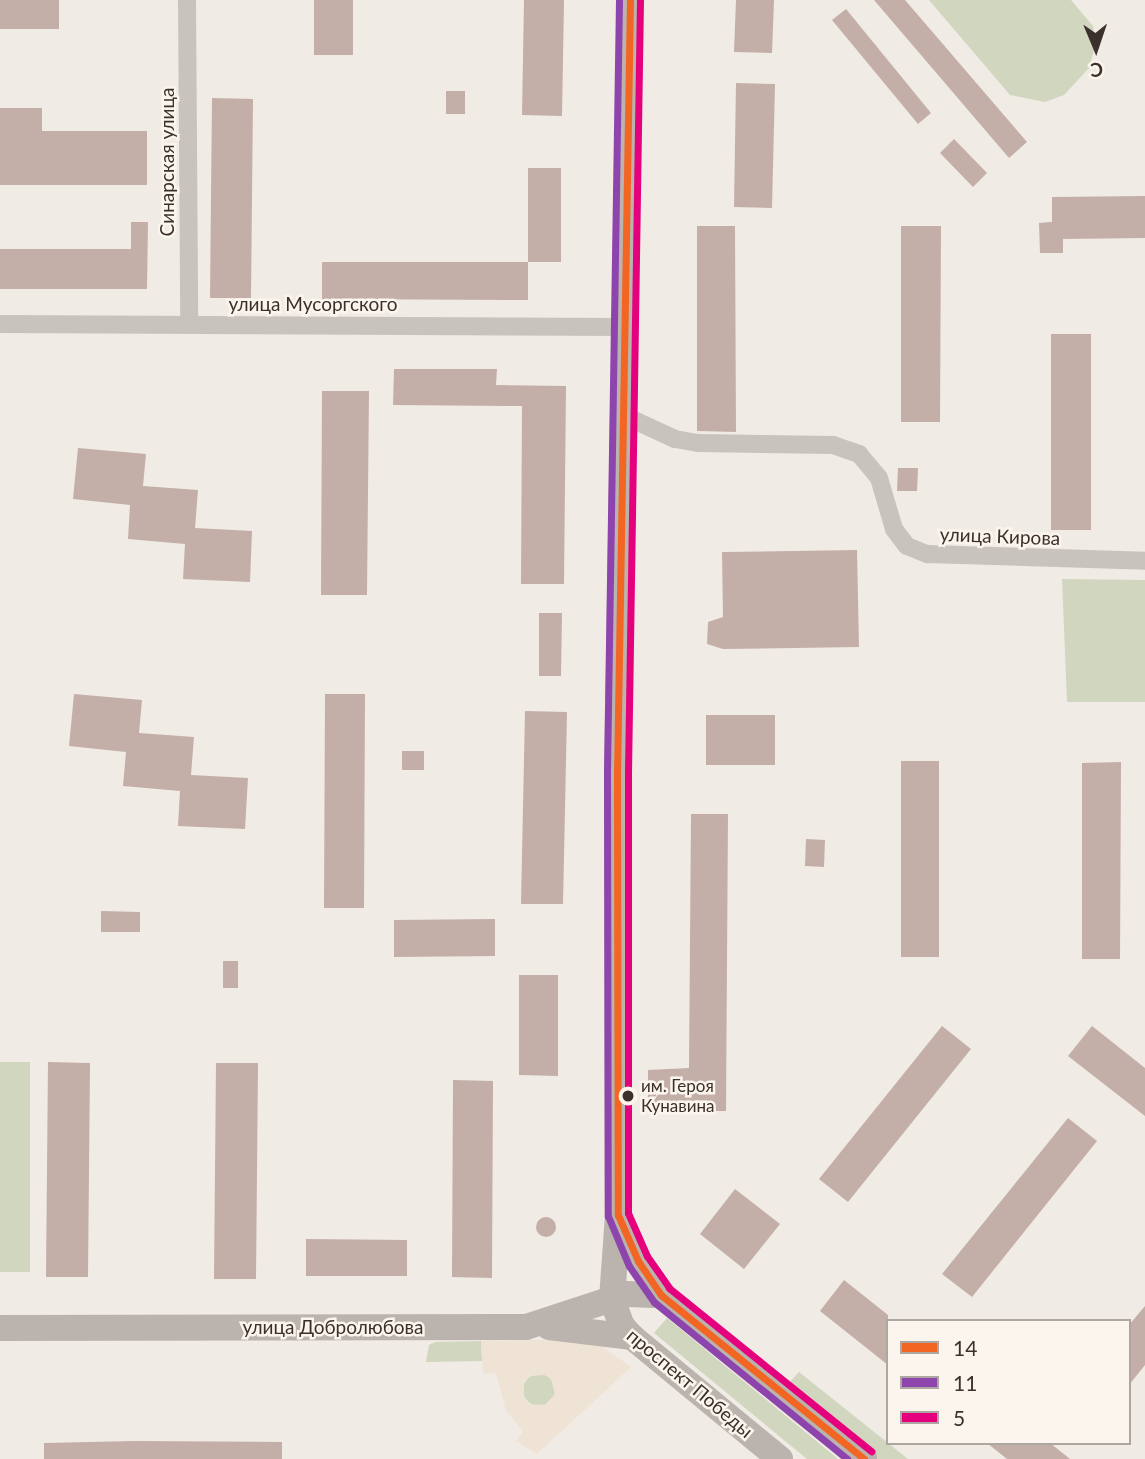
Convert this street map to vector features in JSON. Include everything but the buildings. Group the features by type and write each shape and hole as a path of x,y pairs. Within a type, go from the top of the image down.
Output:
{"main road":[{"name":"проспект Победы","path":"630,0 617,773 618,1215 612,1298 622,1326 632,1337 780,1459"},
{"name":"проспект Победы","path":"618,1215 638,1261 661,1295 864,1459"},
{"name":"улица Добролюбова","path":"0,1328 526,1327 612,1298 661,1295"},
{"path":"526,1327 583,1328 632,1337"}],"street":[{"name":"Синарская улица","path":"187,0 189,324"},
{"name":"улица Мусоргского","path":"0,324 625,327"},
{"name":"улица Кирова","path":"625,416 687,441 833,445 859,454 879,478 894,529 907,546 927,554 1145,561"}],"green space":[{"path":"929,0 1071,0 1093,26 1095,47 1089,68 1064,95 1045,102 1010,95"},
{"path":"1062,579 1145,580 1145,702 1067,702"},
{"path":"0,1062 30,1062 30,1272 0,1272"},
{"path":"667,1318 838,1459 807,1459 654,1333"},
{"path":"481,1341 482,1361 426,1362 429,1345 435,1342"},
{"path":"799,1372 886,1441 886,1445 890,1445 908,1459 878,1459 787,1385"},
{"path":"539,1374 550,1379 555,1390 550,1401 539,1406 528,1401 523,1390 528,1379"}],"shaded area":[{"path":"578,1339 596,1342 631,1367 537,1454 516,1441 523,1431 506,1411 496,1373 483,1374 481,1341","holes":["545,1375 551,1379 555,1394 545,1405 529,1404 524,1397 524,1382 530,1376"]}],"transit line":[{"name":"11","path":"619,0 607,773 608,1216 629,1266 654,1302 847,1459"},
{"name":"14","path":"630,0 617,773 618,1215 638,1261 661,1295 864,1459"},
{"name":"5","path":"640,0 628,773 628,1213 647,1256 669,1288 871,1451"}],"place":[{"name":"им. Героя Кунавина","path":"628,1096"}]}
